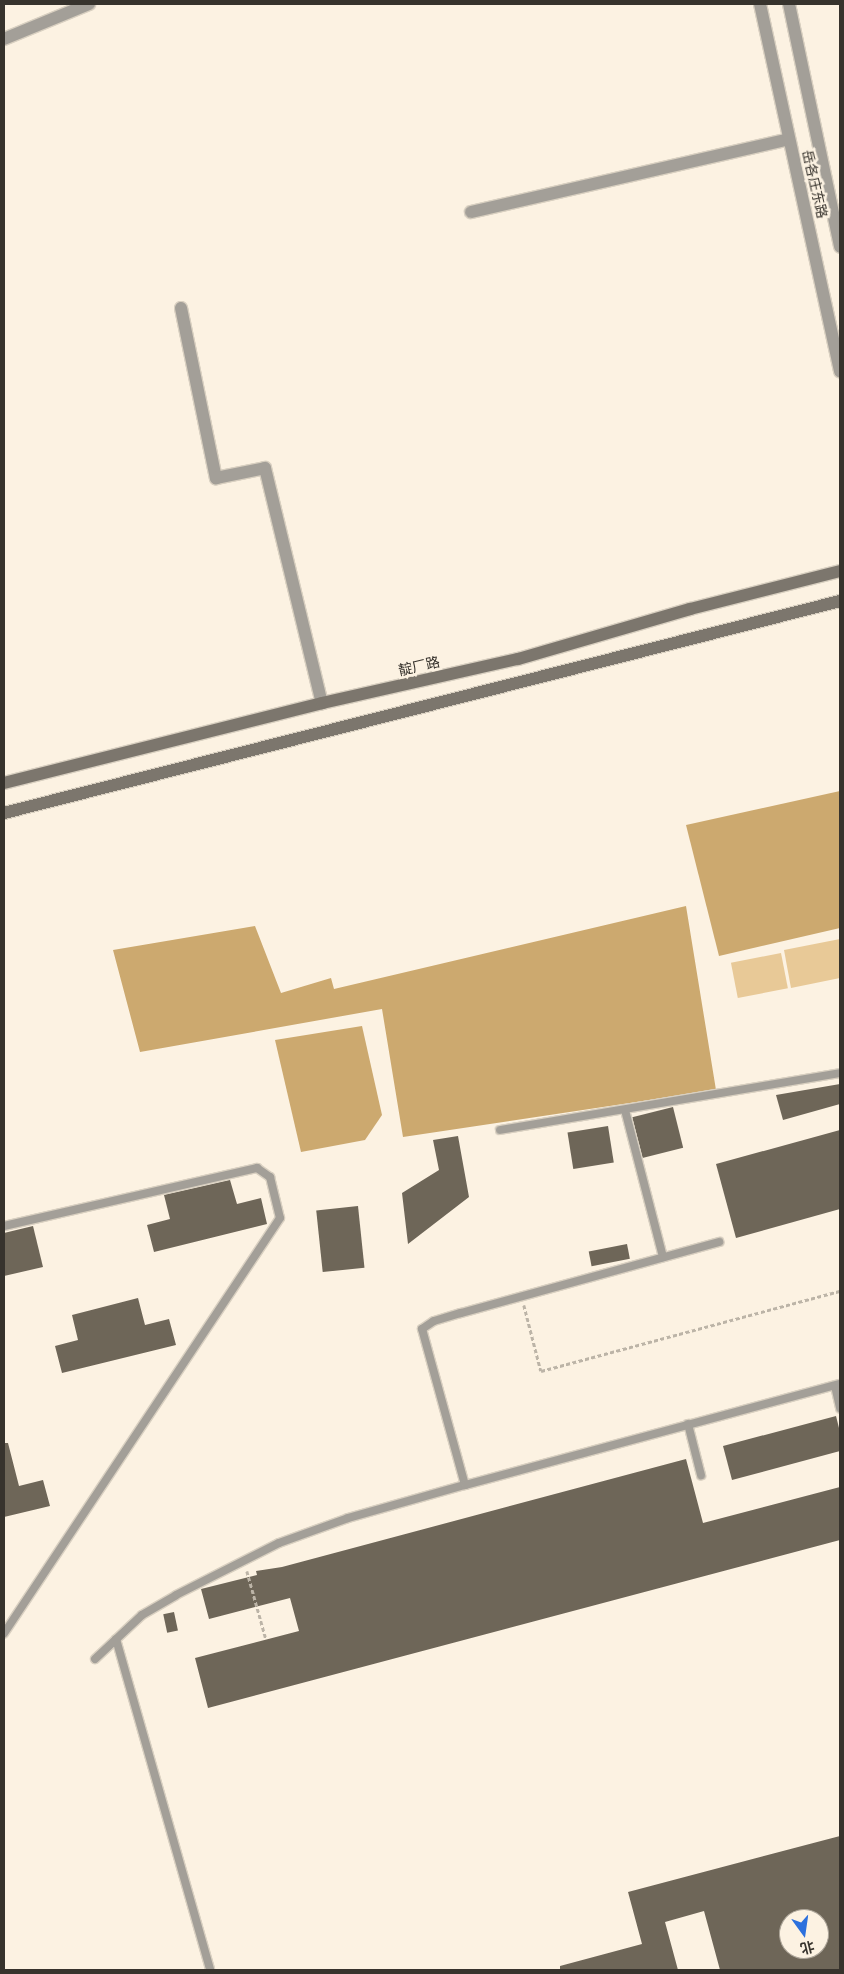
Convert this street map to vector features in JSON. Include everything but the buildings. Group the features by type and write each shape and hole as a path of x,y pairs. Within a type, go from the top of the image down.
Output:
{"main road":[{"name":"靛厂路","path":"4,783 322,703 518,659 690,609 840,571"},
{"path":"4,814 840,601"}],"street":[{"path":"4,39 89,4"},
{"name":"岳各庄东路","path":"760,4 840,371"},
{"name":"岳各庄东路","path":"789,4 840,247"},
{"path":"470,212 789,139"},
{"path":"181,308 216,478 265,468 322,703"}],"lane":[{"path":"500,1130 840,1073"},
{"path":"625,1110 663,1256"},
{"path":"4,1226 257,1168 270,1177 280,1218 4,1634"},
{"path":"465,1485 422,1329 434,1321 719,1242"},
{"path":"95,1659 142,1615 176,1595 279,1542 348,1518 837,1385 840,1408"},
{"path":"688,1424 701,1475"},
{"path":"116,1639 210,1970"}],"path":[{"path":"522,1296 541,1371 840,1291"},
{"path":"245,1561 266,1639"}],"shaded area":[{"path":"840,791 840,928 719,956 686,825"},
{"path":"686,906 716,1090 403,1137 382,1009 140,1052 113,950 255,926 281,993 331,978 334,989"},
{"path":"840,939 840,978 791,988 784,950"},
{"path":"781,953 788,988 738,998 731,963"},
{"path":"362,1026 382,1115 365,1140 301,1152 275,1040"}]}
